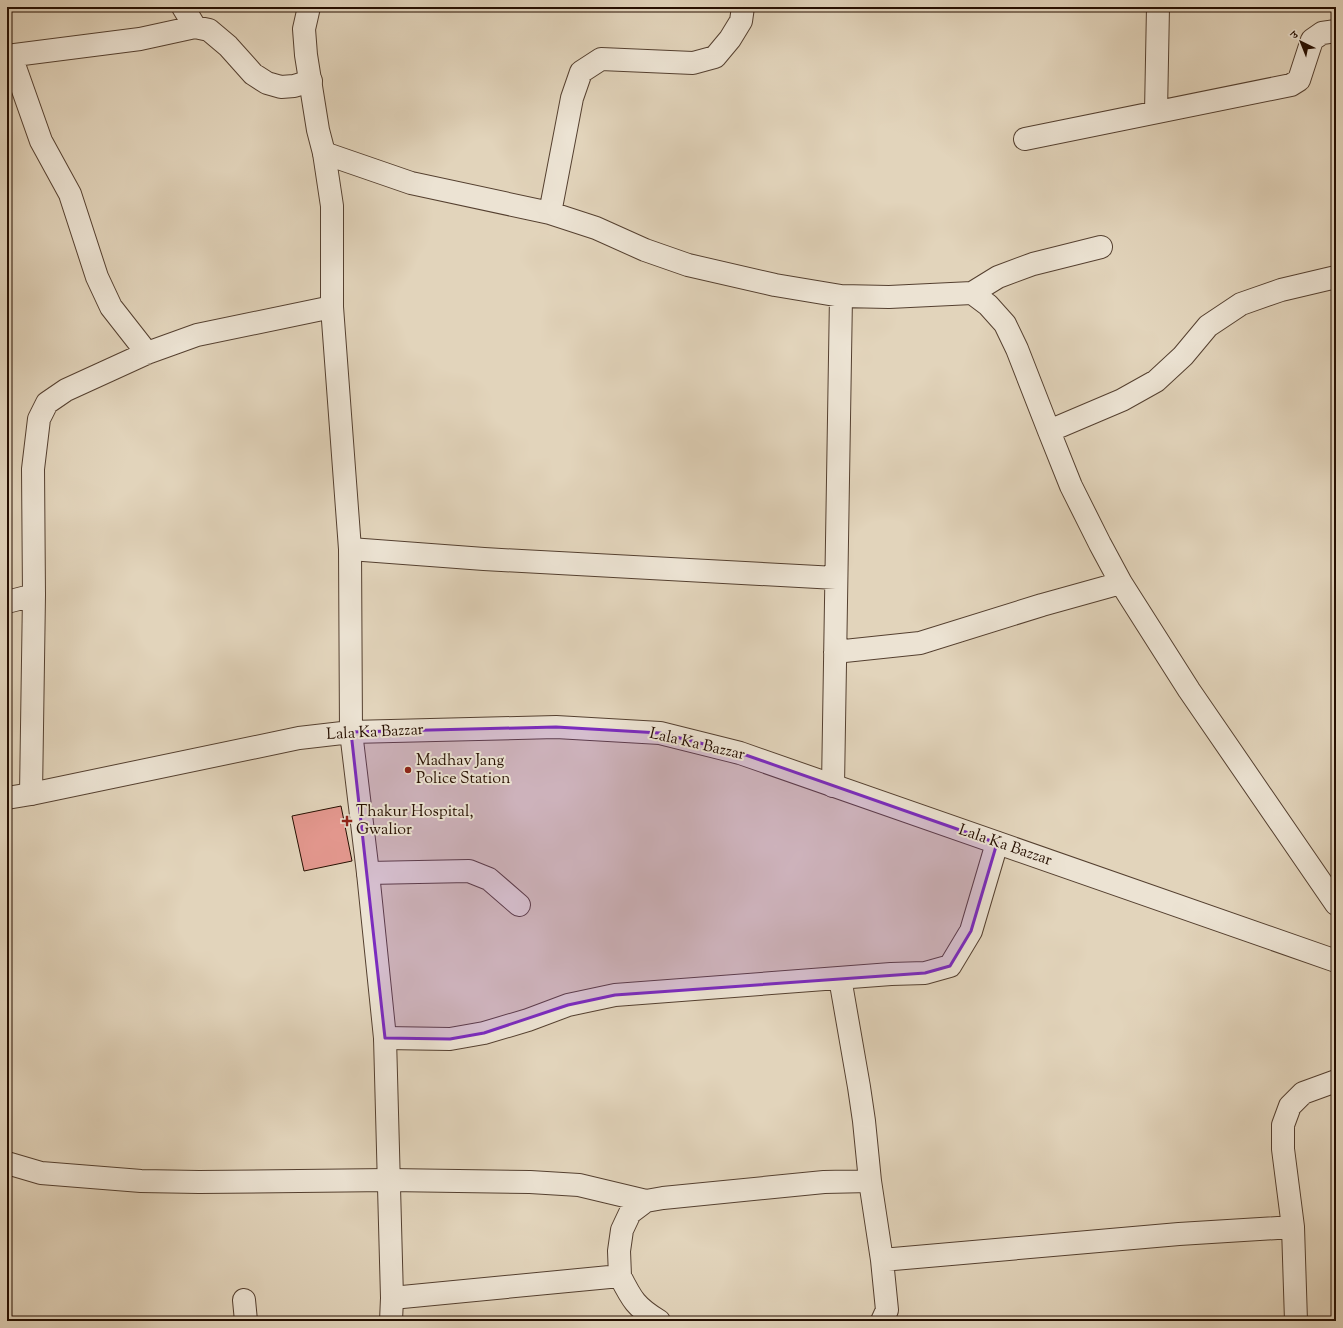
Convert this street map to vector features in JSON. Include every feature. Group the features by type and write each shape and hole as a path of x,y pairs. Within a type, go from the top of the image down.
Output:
{"street":[{"path":"182,7 195,27"},
{"path":"309,7 304,29 306,55 332,206 332,307 350,549 351,732 368,874 385,1038 392,1298 391,1321"},
{"path":"550,213 572,98 581,72 601,59 693,63 715,57 730,39 741,21 743,7"},
{"path":"1156,112 1158,7"},
{"path":"147,353 111,307 97,277 70,194 41,140 9,56 140,39 195,27 209,30 228,46 253,74 267,83 281,86 294,86 311,81"},
{"path":"1025,139 1291,85 1299,80 1312,40 1322,33 1336,31"},
{"path":"324,153 411,183 550,213 596,228 645,250 688,265 775,285 841,296 889,297 972,293 998,277 1033,264 1101,247"},
{"path":"1049,432 1122,400 1156,381 1183,356 1208,326 1241,304 1281,290 1336,277"},
{"path":"972,293 988,305 1005,324 1017,349 1049,432 1075,492 1121,583 1189,690 1336,904"},
{"path":"833,786 841,296"},
{"path":"31,794 34,595 33,469 39,419 47,403 66,390 147,353 197,335 332,307"},
{"path":"350,549 492,559 836,578"},
{"path":"835,652 920,643 1042,605 1121,583"},
{"path":"7,602 34,595"},
{"name":"Lala Ka Bazzar","path":"7,798 299,738 351,732 556,727 660,733 740,753 1336,961"},
{"path":"385,1038 450,1039 484,1033 528,1020 568,1005 615,996 891,974 925,973 950,966 971,931 997,843"},
{"path":"368,874 469,871 489,879 519,905"},
{"path":"840,978 859,1087 870,1181 882,1260 887,1310 882,1321"},
{"path":"1296,1321 1293,1227 1283,1149 1283,1125 1290,1106 1303,1093 1336,1081"},
{"path":"7,1163 41,1174 141,1180 199,1182 389,1180 530,1182 579,1185 646,1201 662,1198 817,1183 870,1181"},
{"path":"646,1201 630,1213 622,1230 619,1252 620,1276 630,1298 645,1312 659,1321"},
{"path":"882,1260 1179,1234 1293,1227"},
{"path":"392,1298 620,1276"}],"highlighted area":[{"path":"556,727 660,733 740,753 997,843 971,931 950,966 925,973 615,995 568,1005 484,1033 450,1039 385,1038 351,732"}],"building":[{"path":"341,806 352,861 304,871 292,816"}],"place":[{"name":"Madhav Jang Police Station","path":"408,770"},
{"name":"Thakur Hospital, Gwalior","path":"347,821"}]}
